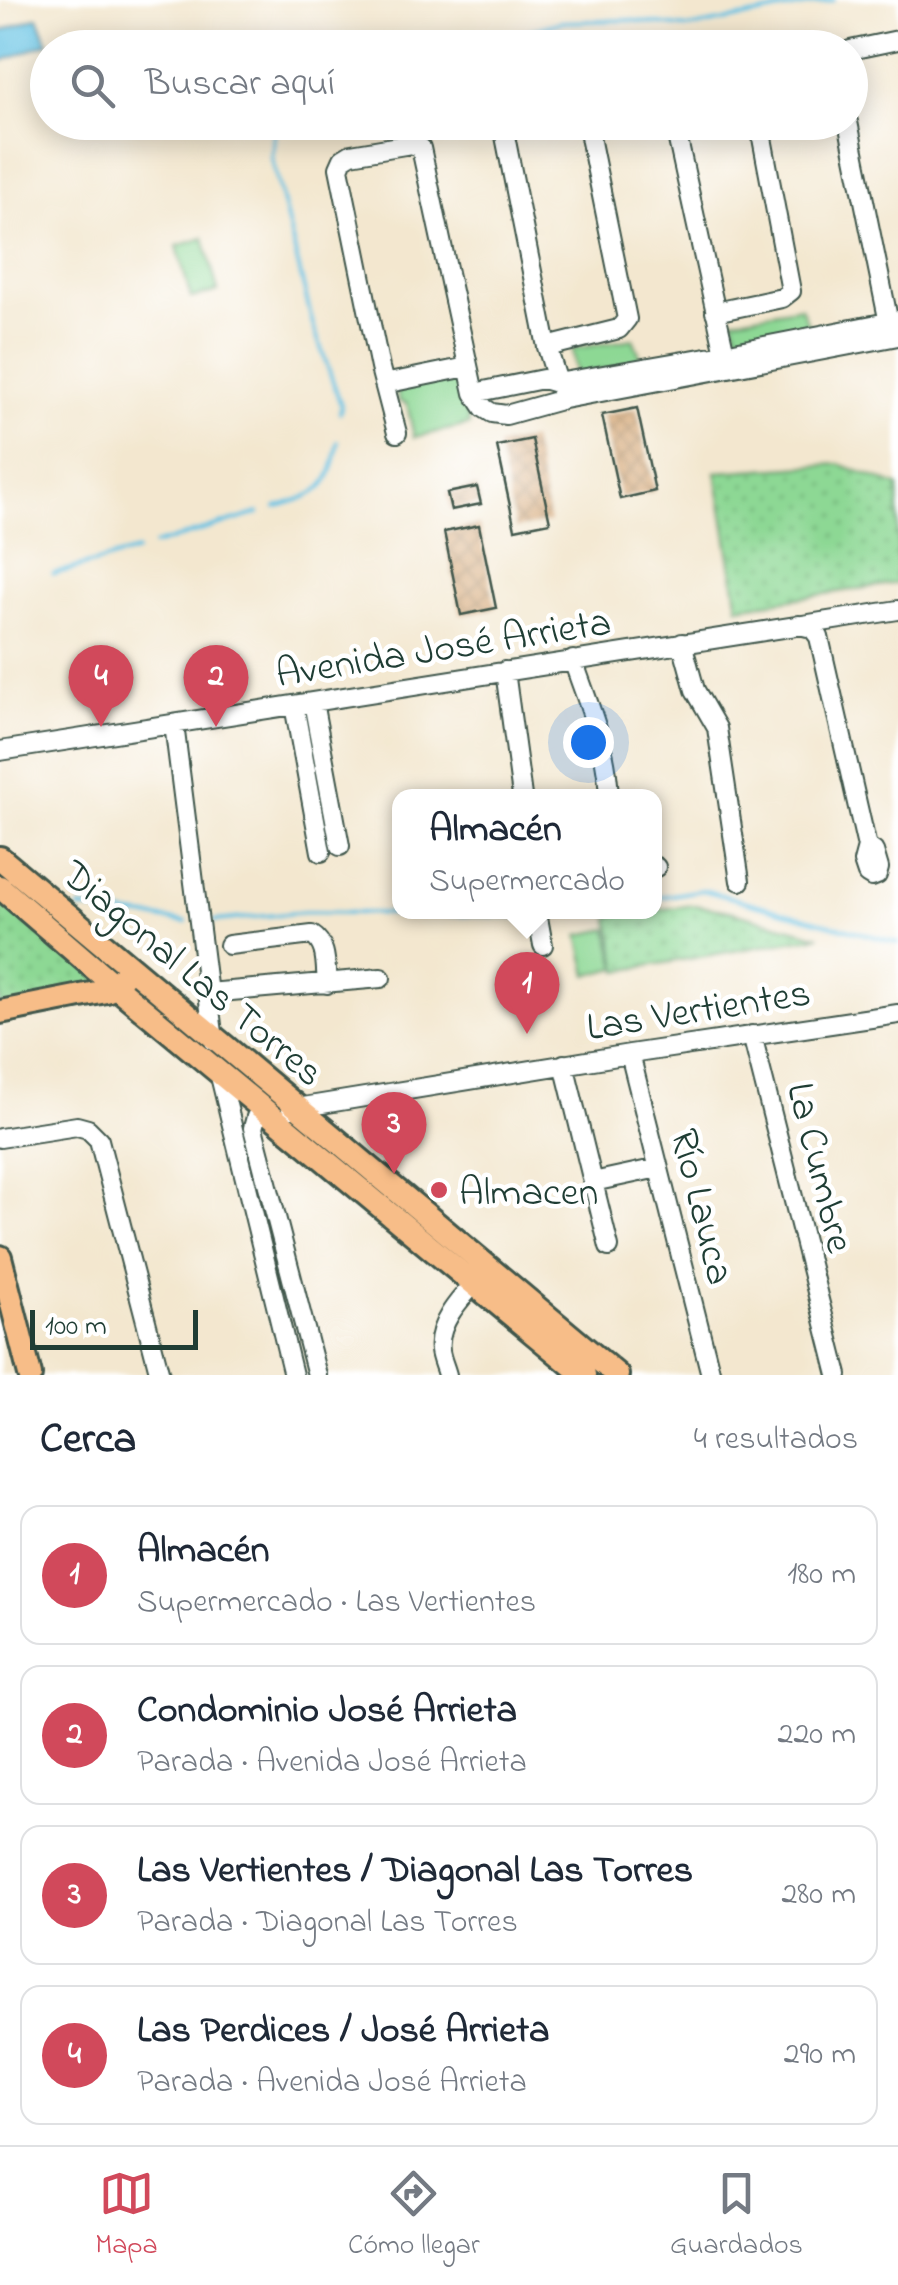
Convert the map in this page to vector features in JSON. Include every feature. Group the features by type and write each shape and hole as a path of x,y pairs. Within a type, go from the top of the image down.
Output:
{"main road":[{"name":"Diagonal Las Torres","path":"0,858 296,1107 482,1275 584,1375"},
{"name":"Diagonal Las Torres","path":"0,886 268,1112 617,1375"},
{"path":"0,1012 116,987 123,974 122,961"},
{"path":"0,1257 30,1375"}],"street":[{"path":"868,46 898,40"},
{"path":"505,140 547,347 561,392"},
{"path":"547,347 619,329 627,319 591,140"},
{"path":"678,140 726,361"},
{"path":"715,312 782,298 791,291 762,140"},
{"path":"397,433 340,168 343,159 351,154 411,144 422,148 474,393 484,408 506,414 561,392 894,329 889,275 853,140"},
{"path":"384,384 468,367"},
{"path":"474,393 543,379 561,392"},
{"name":"Avenida José Arrieta","path":"0,750 898,610"},
{"path":"818,637 822,627 836,619"},
{"path":"799,625 812,628 818,637 867,846"},
{"path":"682,643 694,690 717,728 740,881"},
{"path":"573,660 602,740 609,789"},
{"path":"505,671 521,789"},
{"path":"303,703 340,846"},
{"path":"303,703 321,852"},
{"path":"174,724 219,1071 293,1375"},
{"path":"538,919 542,945"},
{"path":"229,945 312,935 323,948 327,984"},
{"path":"208,993 381,978"},
{"name":"Las Vertientes","path":"268,1112 898,1014"},
{"name":"La Cumbre","path":"752,1035 838,1375"},
{"name":"Río Lauca","path":"630,1054 710,1375"},
{"path":"564,1064 609,1248"},
{"path":"268,1112 256,1116 253,1128 317,1375"},
{"path":"0,1138 77,1126 88,1128 99,1140 160,1375"},
{"path":"593,1182 658,1168"},
{"path":"446,1375 440,1352 443,1328 482,1275"}],"green space":[{"path":"204,238 218,291 191,298 177,246"},
{"path":"801,307 811,332 739,345 734,319"},
{"path":"633,339 643,362 576,375 572,349"},
{"path":"460,377 469,425 414,437 407,404 399,401 397,393 402,388"},
{"path":"839,464 898,486 898,583 738,607 716,472"},
{"path":"0,894 110,988 0,1009"},
{"path":"694,905 820,936 619,971 609,919 662,919 662,909"},
{"path":"608,929 617,968 588,975 579,935"}],"water":[{"path":"38,17 43,30 30,30 30,50 0,62 0,32"}],"building":[{"path":"637,408 655,491 620,499 602,415"},
{"path":"532,439 550,522 515,529 497,446"},
{"path":"477,487 481,504 451,510 447,493"},
{"path":"479,525 496,608 461,615 444,532"}],"waterway":[{"path":"533,30 561,22 629,20 688,28 834,0"},
{"path":"274,140 272,159 313,325 341,405 340,413"},
{"path":"276,507 304,498 321,487 332,470 338,442"},
{"path":"154,545 259,513"},
{"path":"53,574 137,551"},
{"path":"662,897 703,890 898,943"},
{"path":"80,908 186,922"},
{"path":"215,921 306,912 392,914"}],"place":[{"name":"Las Perdices / José Arrieta","path":"101,727"},
{"name":"Condominio José Arrieta","path":"216,727"},
{"name":"Almacén","path":"527,1034"},
{"name":"Las Vertientes / Diagonal Las Torres","path":"394,1174"},
{"name":"Almacen","path":"439,1190"}]}
